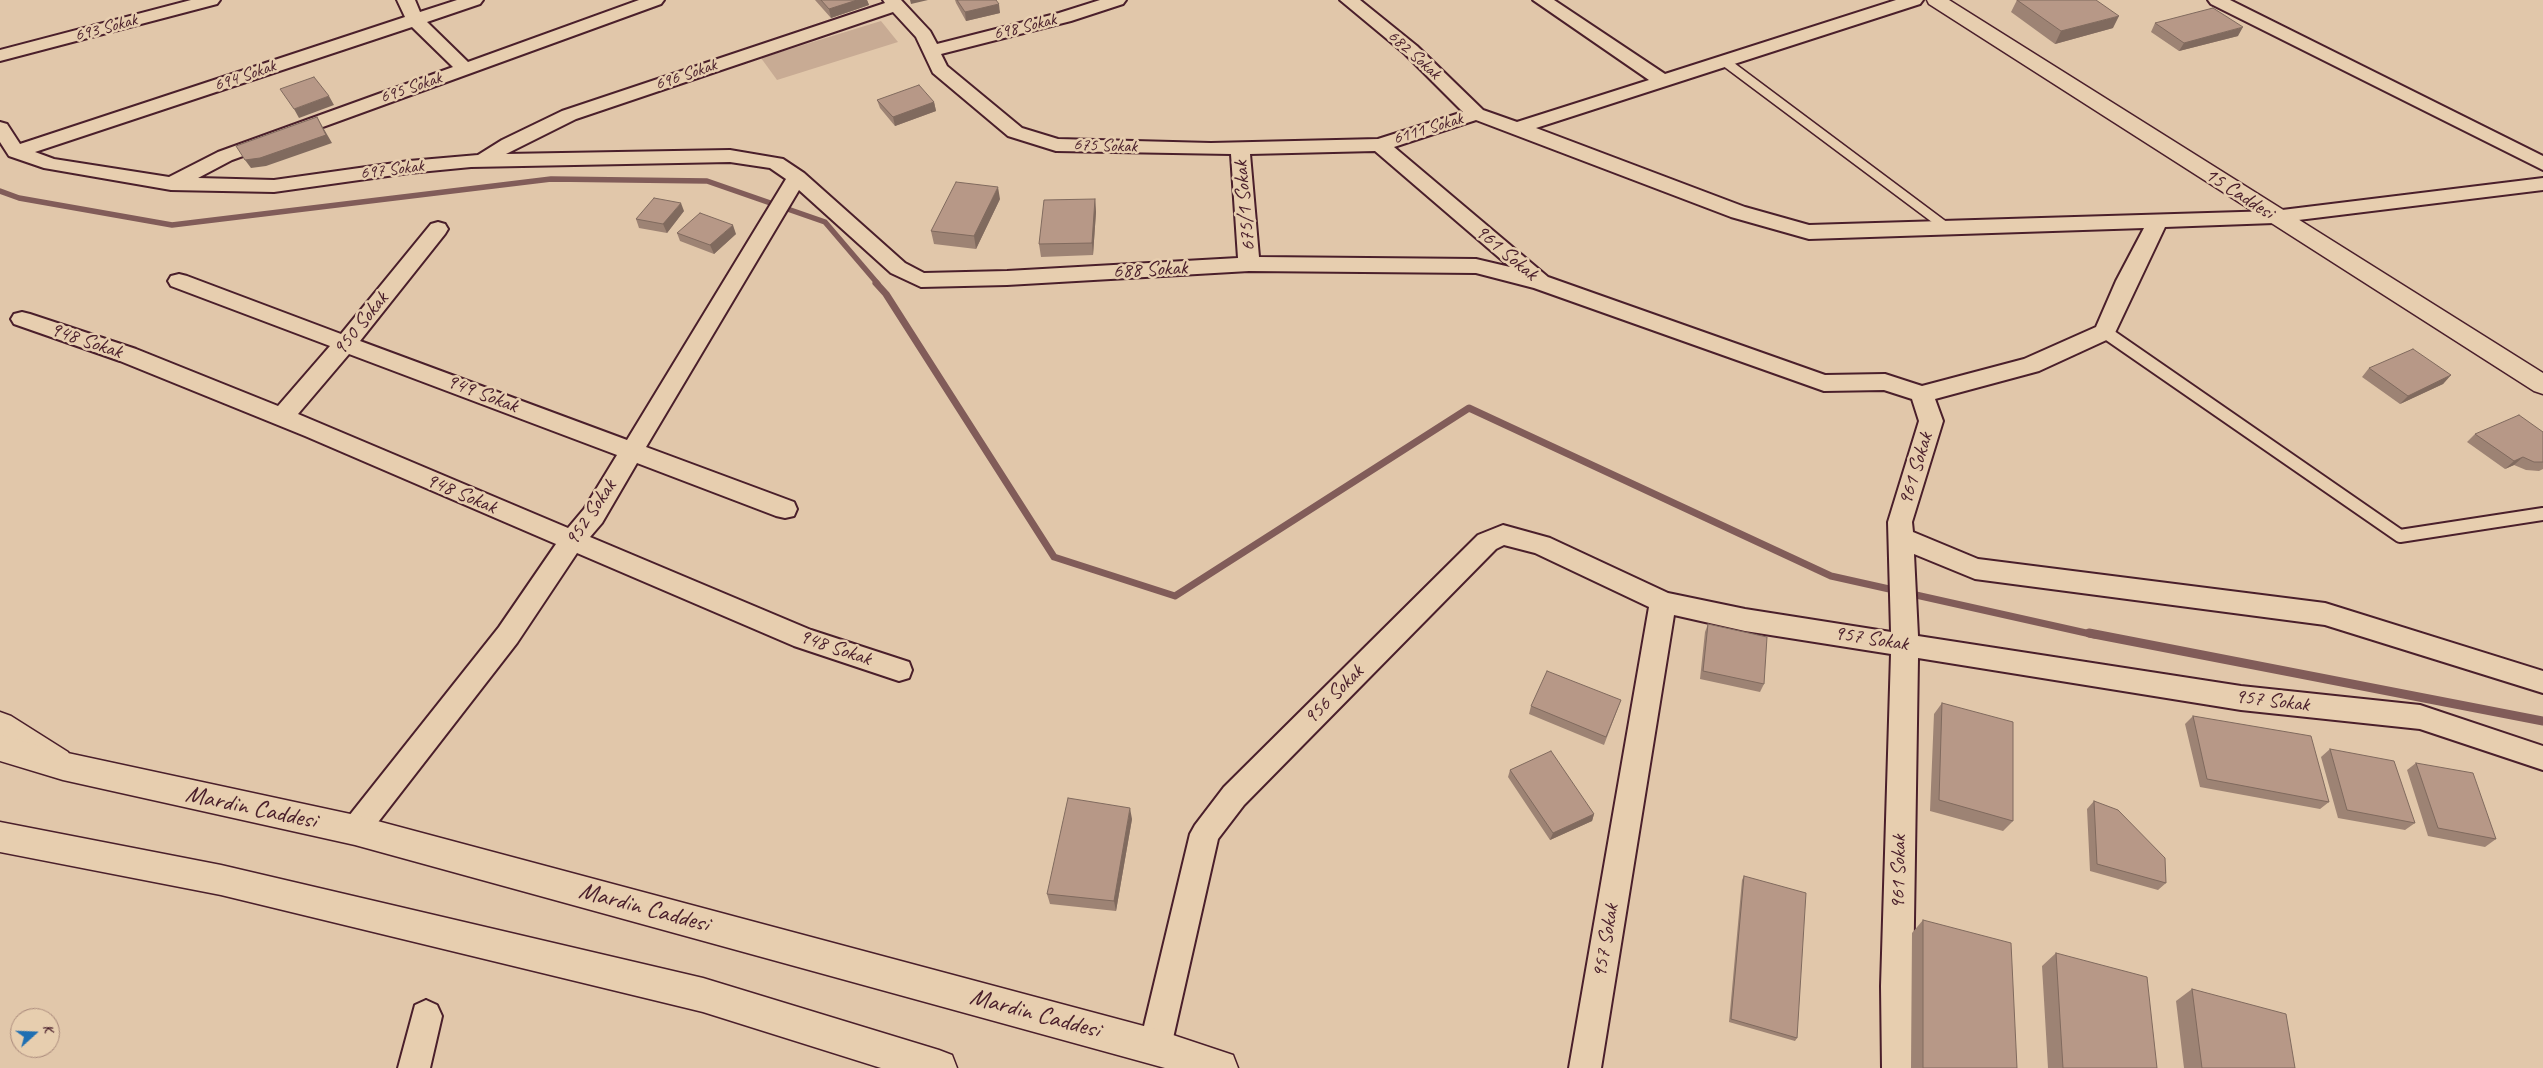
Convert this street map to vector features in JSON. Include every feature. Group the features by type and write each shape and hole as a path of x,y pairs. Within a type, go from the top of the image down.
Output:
{"main road":[{"name":"15 Caddesi","path":"1936,0 2274,217 2543,385"},
{"name":"Mardin Caddesi","path":"0,725 63,766"},
{"name":"Mardin Caddesi","path":"0,748 63,766 355,830 1155,1047 1220,1068"},
{"path":"0,837 221,880 703,995 938,1068"}],"street":[{"name":"693 Sokak","path":"0,56 211,0"},
{"path":"406,0 415,20 465,69"},
{"name":"694 Sokak","path":"16,152 474,0"},
{"name":"695 Sokak","path":"171,184 225,156 655,0"},
{"name":"698 Sokak","path":"931,50 1065,17 1118,0"},
{"name":"682 Sokak","path":"1349,0 1411,50 1476,114"},
{"path":"1542,0 1663,81"},
{"path":"1517,128 1914,0"},
{"path":"2217,0 2543,164"},
{"name":"675 Sokak","path":"894,2 924,35 938,69 1015,132 1056,144 1240,148 1380,144"},
{"name":"696 Sokak","path":"482,161 509,144 569,114 894,2"},
{"path":"1476,114 1738,212 1808,232 2274,217 2543,184"},
{"name":"6111 Sokak","path":"1380,144 1476,114"},
{"path":"0,128 16,152"},
{"name":"961 Sokak","path":"1380,144 1540,282 1824,383 1885,382 1922,394 1931,421 1900,522 1905,630 1897,986 1898,1068"},
{"name":"675/1 Sokak","path":"1240,148 1249,264"},
{"name":"697 Sokak","path":"16,152 50,164 171,184 274,186 409,167 482,161 730,156 776,162 797,177"},
{"name":"688 Sokak","path":"797,177 898,268 921,280 1007,278 1249,264 1476,266 1540,282"},
{"name":"952 Sokak","path":"355,830 508,636 572,541 593,516 797,177"},
{"path":"1922,394 2031,365 2105,332 2127,280 2158,221"},
{"name":"950 Sokak","path":"282,417 346,343 438,229"},
{"name":"949 Sokak","path":"179,281 785,509"},
{"name":"948 Sokak","path":"22,319 128,355 282,417 803,638 898,670"},
{"name":"956 Sokak","path":"1155,1047 1205,834 1234,796 1487,542 1503,535 1541,545 1663,602"},
{"path":"1900,544 1975,569 2325,614 2543,682"},
{"name":"957 Sokak","path":"1585,1068 1663,602 1744,620 1905,630 2241,698 2420,717 2543,758"},
{"path":"414,1068 426,1016"}],"lane":[{"path":"1724,61 1946,227"},
{"path":"2105,332 2400,536 2543,514"}],"shaded area":[{"path":"881,21 898,42 777,80 761,58"}],"building":[{"path":"821,0 857,0 829,9"},
{"path":"957,0 996,0 999,4 965,12"},
{"path":"2017,0 2096,0 2119,16 2061,31"},
{"path":"2213,8 2243,27 2184,43 2155,23"},
{"path":"314,77 329,96 294,109 280,89"},
{"path":"919,85 934,102 893,117 877,100"},
{"path":"317,117 326,135 260,158 245,160 236,146"},
{"path":"956,182 998,187 974,236 931,231"},
{"path":"654,198 681,203 663,224 636,219"},
{"path":"1095,199 1092,243 1039,244 1044,200"},
{"path":"700,213 733,225 710,245 677,233"},
{"path":"2413,349 2451,375 2408,396 2369,368"},
{"path":"2519,415 2543,432 2543,462 2534,462 2523,457 2514,461 2475,434"},
{"path":"1708,624 1767,637 1764,684 1703,671"},
{"path":"1547,671 1621,700 1606,737 1531,706"},
{"path":"1942,703 2013,722 2013,821 1939,800"},
{"path":"2193,716 2311,736 2329,802 2207,779"},
{"path":"2330,749 2394,761 2415,823 2347,810"},
{"path":"1551,751 1594,814 1553,833 1510,770"},
{"path":"2416,763 2473,773 2496,839 2438,828"},
{"path":"1068,798 1130,808 1114,901 1047,894"},
{"path":"2094,801 2118,810 2165,858 2166,883 2097,864"},
{"path":"1744,876 1806,893 1797,1038 1731,1019"},
{"path":"1923,920 2011,943 2017,1068 1923,1068"},
{"path":"2056,953 2147,977 2157,1068 2063,1068"},
{"path":"2192,989 2286,1014 2295,1068 2202,1068"}],"waterway":[{"path":"0,191 19,198 172,225 551,179 707,181 825,222 878,284"},
{"path":"876,283 886,294 1054,557 1175,596 1469,408 1831,576 2095,635"},
{"path":"2089,633 2543,721"}]}
